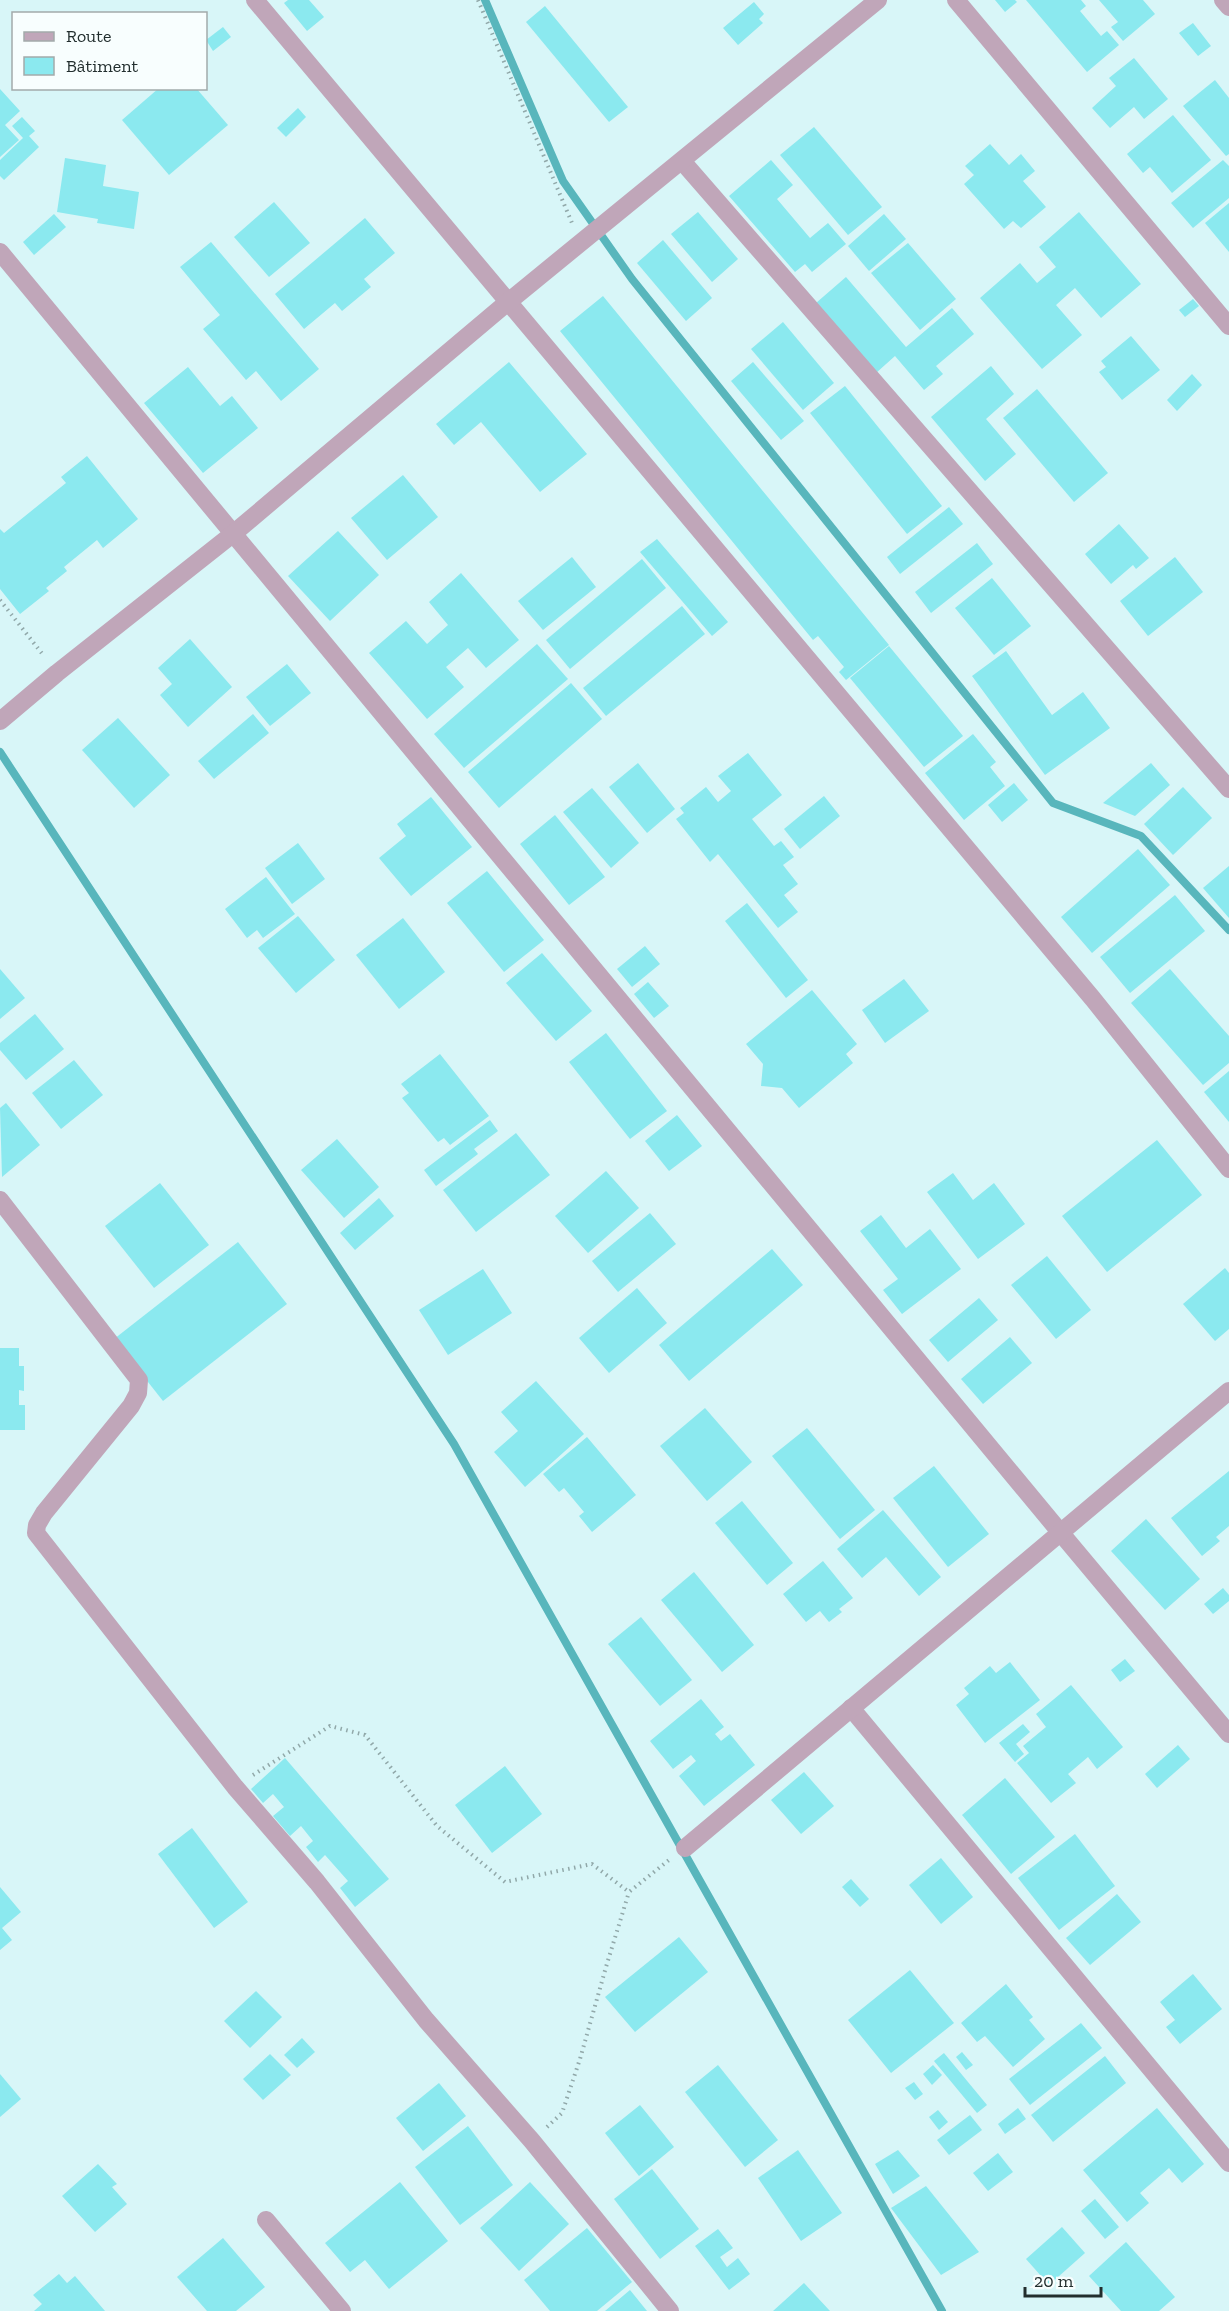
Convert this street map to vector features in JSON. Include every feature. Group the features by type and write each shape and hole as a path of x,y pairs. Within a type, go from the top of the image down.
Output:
{"street":[{"path":"255,0 1093,999 1229,1169"},
{"path":"0,721 234,533 508,302 878,0"},
{"path":"957,0 1229,326"},
{"path":"1224,0 1229,6"},
{"path":"682,161 1229,789"},
{"path":"0,252 1229,1734"},
{"path":"0,1200 139,1380 138,1393 131,1406 44,1513 37,1525 36,1533 235,1787 317,1882 426,2019 532,2141 670,2311"},
{"path":"685,1848 1229,1391"},
{"path":"851,1708 1229,2163"},
{"path":"266,2220 342,2311"}],"path":[{"path":"478,0 580,243"},
{"path":"0,600 57,673"},
{"path":"235,1787 330,1726 365,1734 437,1826 505,1882 592,1864 629,1892"},
{"path":"532,2141 562,2113 629,1892 685,1848"}],"building":[{"path":"288,0 309,0 324,17 307,31 284,3"},
{"path":"995,0 1015,0 1017,2 1005,12"},
{"path":"1026,0 1081,0 1086,6 1080,11 1101,36 1107,31 1119,45 1087,72"},
{"path":"1099,0 1143,0 1155,14 1123,41 1111,27 1118,22"},
{"path":"754,2 764,14 759,19 763,23 738,45 723,28"},
{"path":"545,6 628,107 609,122 526,22"},
{"path":"1193,23 1211,46 1198,56 1179,33"},
{"path":"223,27 231,37 213,51 207,39"},
{"path":"1134,58 1168,99 1144,119 1134,107 1110,128 1092,108 1116,86 1109,78"},
{"path":"1215,80 1229,98 1229,154 1226,156 1183,106"},
{"path":"0,89 20,111 5,125 19,140 0,157"},
{"path":"157,90 198,90 228,125 169,175 122,120"},
{"path":"298,108 306,117 286,137 277,128"},
{"path":"1173,115 1211,160 1172,193 1150,167 1143,173 1127,154"},
{"path":"22,117 35,131 29,136 39,147 4,180 0,176 0,160 23,138 12,126"},
{"path":"814,127 882,207 848,235 780,155"},
{"path":"990,144 1009,165 1021,154 1035,171 1023,181 1046,207 1021,228 1013,221 1004,229 964,184 974,175 965,166"},
{"path":"65,158 106,165 103,186 139,192 134,229 97,223 98,219 57,212"},
{"path":"771,160 793,185 777,199 810,238 828,223 846,244 812,272 805,264 795,272 729,196"},
{"path":"1223,160 1229,166 1229,198 1193,228 1171,203"},
{"path":"274,202 310,243 269,277 234,237"},
{"path":"1229,203 1229,252 1205,223"},
{"path":"698,212 738,259 712,282 671,234"},
{"path":"1079,212 1141,284 1101,318 1075,288 1056,305 1082,335 1042,369 980,298 1020,263 1037,283 1056,267 1039,247"},
{"path":"54,214 66,227 34,255 23,242"},
{"path":"884,214 906,239 869,271 848,246"},
{"path":"365,218 395,253 364,279 371,287 342,311 335,303 304,329 275,294"},
{"path":"663,240 712,298 686,321 637,263"},
{"path":"211,242 319,369 281,401 256,371 246,380 203,329 220,315 180,267"},
{"path":"908,243 956,299 920,330 871,273"},
{"path":"846,277 906,347 952,308 974,334 936,366 943,374 924,390 895,356 876,373 816,303"},
{"path":"603,296 889,645 846,680 839,672 844,667 818,636 813,640 560,331"},
{"path":"1193,299 1199,306 1185,317 1179,310"},
{"path":"783,322 834,383 803,410 751,349"},
{"path":"1131,336 1160,370 1122,400 1099,372 1106,367 1101,361"},
{"path":"509,362 587,454 540,492 481,422 454,445 436,424"},
{"path":"753,362 804,421 781,440 731,381"},
{"path":"991,366 1014,394 986,419 1016,454 985,481 931,417"},
{"path":"188,367 220,406 232,396 258,428 203,473 144,403"},
{"path":"1192,374 1202,385 1177,411 1167,400"},
{"path":"845,386 942,506 907,534 810,413"},
{"path":"1037,389 1108,473 1074,502 1003,418"},
{"path":"87,456 138,519 103,548 97,540 64,567 67,571 46,588 49,591 20,614 0,589 0,529 4,533 66,483 61,477"},
{"path":"403,475 438,517 387,560 351,518"},
{"path":"949,507 963,524 900,574 887,557"},
{"path":"1119,524 1149,558 1136,569 1133,565 1111,584 1085,554"},
{"path":"338,531 379,575 330,621 288,576"},
{"path":"657,539 728,622 712,636 640,552"},
{"path":"977,543 993,564 931,613 915,592"},
{"path":"572,557 596,587 543,630 518,601"},
{"path":"1175,557 1203,592 1148,636 1120,601"},
{"path":"642,559 666,588 570,669 546,640"},
{"path":"461,573 519,640 486,668 468,648 446,667 464,687 427,719 369,653 406,621 427,644 448,625 429,602"},
{"path":"992,578 1031,626 994,655 955,608"},
{"path":"682,606 705,634 606,716 583,688"},
{"path":"190,639 232,687 188,727 160,695 172,684 158,668"},
{"path":"537,644 568,679 464,768 434,734"},
{"path":"889,646 963,736 924,767 850,678"},
{"path":"1006,651 1052,715 1083,692 1110,728 1045,775 972,676"},
{"path":"287,664 311,693 270,726 246,697"},
{"path":"571,683 602,719 499,808 468,772"},
{"path":"253,714 269,733 214,779 198,761"},
{"path":"118,718 170,775 134,808 82,750"},
{"path":"973,734 996,762 990,767 1005,786 964,820 925,773"},
{"path":"748,753 782,795 752,819 774,846 781,841 794,857 783,865 798,884 784,895 798,912 778,928 718,854 710,862 676,819 684,813 680,808 706,787 718,802 731,791 718,776"},
{"path":"638,763 675,809 647,833 609,787"},
{"path":"1151,763 1170,785 1135,816 1103,803"},
{"path":"1014,783 1028,800 1002,822 988,805"},
{"path":"1183,787 1212,818 1173,855 1144,824"},
{"path":"592,788 639,843 611,868 563,812"},
{"path":"824,796 840,816 800,849 784,829"},
{"path":"431,797 472,847 411,896 379,858 406,836 397,824"},
{"path":"555,815 605,877 569,905 520,844"},
{"path":"298,843 325,879 292,904 265,868"},
{"path":"1138,849 1170,885 1092,953 1061,917"},
{"path":"1229,866 1229,918 1203,888"},
{"path":"487,871 544,940 504,972 447,903"},
{"path":"266,877 295,914 263,938 257,930 247,938 225,909"},
{"path":"1175,895 1205,931 1130,993 1100,957"},
{"path":"747,903 808,980 786,998 725,921"},
{"path":"298,916 335,960 296,993 258,948"},
{"path":"403,918 445,972 399,1009 356,955"},
{"path":"645,946 660,964 632,987 617,969"},
{"path":"542,953 592,1011 556,1041 506,983"},
{"path":"0,969 25,998 0,1019"},
{"path":"1170,969 1229,1036 1229,1063 1203,1085 1131,1003"},
{"path":"904,979 929,1011 885,1043 862,1010"},
{"path":"648,982 669,1006 654,1018 634,994"},
{"path":"812,990 857,1044 846,1054 853,1063 799,1108 782,1088 761,1086 763,1064 746,1044"},
{"path":"35,1014 64,1049 26,1080 0,1050 0,1043"},
{"path":"606,1033 667,1111 630,1139 569,1062"},
{"path":"440,1054 489,1116 450,1145 444,1138 438,1142 402,1098 409,1093 401,1084"},
{"path":"74,1060 103,1095 61,1129 32,1093"},
{"path":"1229,1071 1229,1122 1204,1092"},
{"path":"6,1103 40,1145 2,1177 0,1108"},
{"path":"677,1115 702,1146 669,1171 645,1141"},
{"path":"490,1120 498,1131 474,1149 478,1154 436,1186 424,1170"},
{"path":"516,1133 550,1175 476,1232 443,1190"},
{"path":"337,1139 379,1187 344,1218 301,1170"},
{"path":"1157,1140 1202,1195 1107,1272 1062,1216"},
{"path":"606,1171 639,1208 588,1253 555,1216"},
{"path":"953,1173 973,1200 994,1183 1025,1224 978,1259 927,1192"},
{"path":"160,1183 209,1245 154,1288 105,1226"},
{"path":"379,1198 394,1216 355,1250 340,1233"},
{"path":"650,1213 676,1244 618,1292 592,1261"},
{"path":"881,1215 906,1248 930,1229 961,1269 902,1314 883,1290 898,1279 860,1231"},
{"path":"238,1242 287,1304 163,1401 114,1339"},
{"path":"772,1249 803,1285 689,1381 659,1345"},
{"path":"1047,1256 1091,1310 1056,1339 1011,1285"},
{"path":"1225,1268 1229,1273 1229,1329 1215,1341 1183,1304"},
{"path":"483,1269 512,1313 448,1355 419,1310"},
{"path":"637,1288 667,1323 609,1373 579,1338"},
{"path":"979,1298 998,1320 948,1362 929,1340"},
{"path":"1010,1337 1032,1363 983,1404 961,1379"},
{"path":"0,1348 19,1348 19,1366 24,1366 24,1391 19,1390 19,1405 25,1405 25,1430 0,1430"},
{"path":"536,1381 584,1434 525,1487 494,1452 518,1431 501,1412"},
{"path":"705,1408 752,1462 707,1501 660,1446"},
{"path":"807,1428 875,1510 840,1539 772,1456"},
{"path":"587,1437 636,1495 592,1532 579,1516 584,1512 564,1488 559,1492 543,1474"},
{"path":"934,1466 989,1534 948,1567 893,1498"},
{"path":"1229,1471 1229,1526 1216,1537 1220,1541 1202,1556 1171,1518"},
{"path":"742,1501 793,1563 767,1585 715,1523"},
{"path":"883,1510 941,1577 919,1596 886,1557 862,1578 837,1549"},
{"path":"1146,1519 1200,1579 1165,1610 1111,1551"},
{"path":"823,1561 853,1598 839,1609 842,1612 829,1622 820,1611 806,1622 783,1594"},
{"path":"694,1572 754,1645 722,1672 661,1600"},
{"path":"1223,1588 1229,1595 1229,1601 1213,1614 1204,1604"},
{"path":"641,1617 692,1680 660,1706 608,1644"},
{"path":"1125,1659 1135,1671 1120,1682 1111,1670"},
{"path":"1010,1662 1040,1700 985,1743 956,1705 969,1694 964,1688 990,1666 996,1673"},
{"path":"1071,1685 1123,1747 1097,1769 1088,1757 1068,1774 1076,1783 1051,1803 1017,1763 1029,1753 1023,1746 1046,1727 1036,1714"},
{"path":"701,1699 724,1727 715,1734 721,1741 730,1734 755,1765 704,1806 679,1776 696,1761 691,1755 673,1769 650,1741"},
{"path":"1023,1724 1030,1732 1016,1744 1024,1754 1015,1762 999,1743"},
{"path":"1178,1745 1190,1759 1157,1788 1145,1774"},
{"path":"285,1758 389,1879 355,1907 340,1888 348,1881 325,1855 318,1862 306,1847 313,1841 301,1826 290,1836 273,1816 284,1807 273,1794 263,1803 251,1789"},
{"path":"505,1766 542,1814 492,1853 455,1805"},
{"path":"804,1772 834,1806 801,1834 771,1800"},
{"path":"1005,1778 1055,1837 1011,1874 962,1815"},
{"path":"192,1828 248,1902 214,1928 158,1854"},
{"path":"1075,1834 1115,1886 1059,1930 1018,1878"},
{"path":"941,1858 973,1897 941,1924 909,1885"},
{"path":"851,1879 869,1899 860,1907 842,1887"},
{"path":"0,1887 21,1912 2,1928 12,1940 0,1950"},
{"path":"1117,1894 1141,1922 1090,1965 1066,1938"},
{"path":"679,1937 708,1972 635,2032 605,1997"},
{"path":"910,1970 954,2023 891,2073 848,2020"},
{"path":"1193,1974 1222,2009 1180,2044 1166,2027 1175,2020 1160,2002"},
{"path":"1006,1984 1033,2017 1029,2020 1045,2039 1013,2067 985,2036 977,2042 961,2023"},
{"path":"256,1991 282,2017 250,2048 224,2021"},
{"path":"1081,2023 1102,2048 1030,2105 1009,2079"},
{"path":"302,2038 315,2052 297,2068 284,2055"},
{"path":"962,2052 973,2065 966,2070 956,2057"},
{"path":"944,2053 987,2105 977,2113 934,2061"},
{"path":"270,2054 291,2075 263,2100 243,2079"},
{"path":"1105,2056 1126,2083 1053,2142 1031,2115"},
{"path":"718,2065 778,2140 745,2167 685,2092"},
{"path":"933,2065 942,2075 932,2085 923,2074"},
{"path":"0,2074 21,2099 0,2117"},
{"path":"914,2082 923,2094 915,2100 905,2088"},
{"path":"439,2083 466,2116 423,2151 396,2118"},
{"path":"640,2105 674,2147 639,2176 605,2133"},
{"path":"1018,2108 1026,2119 1005,2134 998,2124"},
{"path":"1157,2108 1204,2164 1182,2183 1169,2168 1140,2193 1149,2203 1127,2222 1083,2170"},
{"path":"938,2110 948,2122 939,2130 929,2117"},
{"path":"970,2115 982,2130 949,2155 937,2140"},
{"path":"468,2126 513,2185 460,2225 415,2167"},
{"path":"798,2150 842,2213 801,2241 758,2178"},
{"path":"898,2150 920,2176 893,2194 875,2164"},
{"path":"998,2153 1013,2172 988,2191 973,2173"},
{"path":"98,2164 117,2184 112,2187 127,2204 95,2232 62,2196"},
{"path":"652,2169 699,2229 660,2259 614,2199"},
{"path":"400,2182 448,2241 389,2289 365,2260 350,2272 325,2243"},
{"path":"530,2182 569,2224 519,2271 480,2228"},
{"path":"926,2186 979,2252 941,2275 891,2208"},
{"path":"1095,2199 1119,2227 1105,2239 1081,2211"},
{"path":"1062,2227 1085,2253 1049,2285 1026,2259"},
{"path":"587,2228 632,2282 597,2311 550,2311 524,2280"},
{"path":"718,2229 733,2248 720,2257 727,2267 738,2258 750,2274 729,2290 695,2246"},
{"path":"223,2238 265,2287 236,2311 207,2311 177,2277"},
{"path":"1126,2242 1175,2297 1159,2311 1121,2311 1089,2276"},
{"path":"59,2274 67,2283 75,2276 105,2311 34,2311 42,2304 33,2295"},
{"path":"804,2283 830,2311 773,2311"},
{"path":"630,2290 647,2311 605,2311"}],"waterway":[{"path":"485,0 563,181 632,279 1053,803 1141,836 1229,930"},
{"path":"0,752 454,1444 942,2311"}]}
